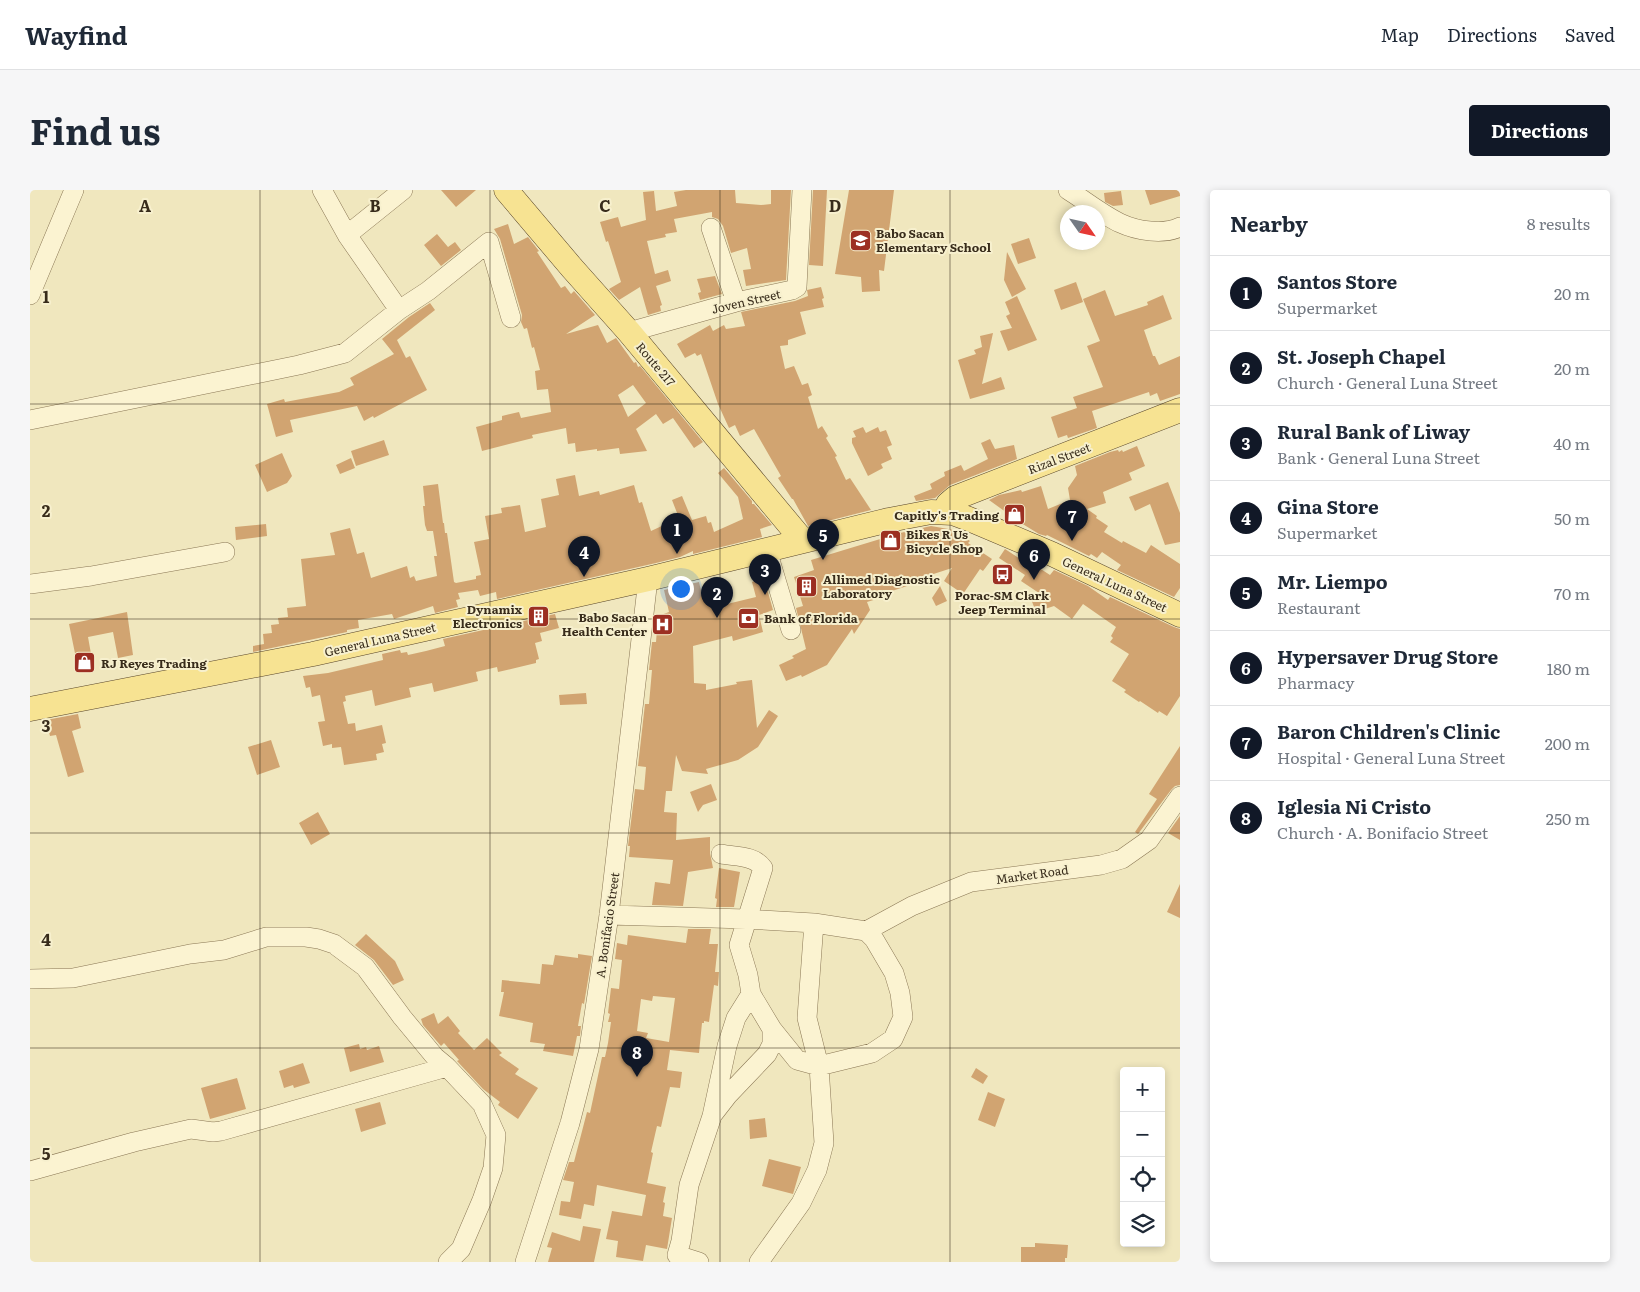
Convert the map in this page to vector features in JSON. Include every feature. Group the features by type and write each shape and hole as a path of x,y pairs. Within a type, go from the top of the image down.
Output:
{"main road":[{"name":"Route 217","path":"506,190 629,332 803,541"},
{"name":"Rizal Street","path":"944,512 948,504 955,498 1180,410"},
{"name":"General Luna Street","path":"30,709 313,654 648,580 897,518 932,512 944,512 969,519 1052,554 1180,615"}],"street":[{"path":"30,295 74,190"},
{"path":"322,190 347,235 399,310"},
{"path":"347,235 403,190"},
{"name":"Joven Street","path":"629,332 736,302 792,290 797,287 802,190"},
{"path":"1068,190 1120,223 1144,230 1171,232 1180,227"},
{"path":"711,228 736,302"},
{"path":"30,420 299,365 345,353 399,310 428,291 489,242 511,318"},
{"path":"767,550 791,630"},
{"path":"30,584 91,576 225,552"},
{"name":"A. Bonifacio Street","path":"525,1262 570,1123 589,1049 609,915 648,580"},
{"name":"Market Road","path":"866,931 912,906 971,882 1101,865 1122,859 1149,840 1180,796"},
{"path":"609,915 746,919 814,923 866,931 874,939 894,973 900,993 903,1017 893,1039 872,1053 819,1066 797,1060 772,1029 751,994 740,945 746,919 764,868 752,858 721,854"},
{"path":"759,1262 801,1203 817,1170 824,1143 819,1066 808,1018 814,923"},
{"path":"30,979 73,978 190,954 224,950 266,937 306,937 334,944 365,968 435,1057 482,1104 496,1135 493,1168 482,1200 461,1249 448,1262"},
{"path":"699,1262 680,1259 689,1185 712,1116 727,1046 736,1018 751,994"},
{"path":"712,1116 728,1095 767,1054 772,1044 772,1029"},
{"path":"30,1171 134,1142 191,1130 221,1131 447,1067"}],"building":[{"path":"441,190 476,190 456,207"},
{"path":"686,190 735,190 736,203 761,205 771,204 771,190 791,190 786,280 746,286 743,270 751,269 747,248 731,253 723,226 718,219 712,217 712,212 674,219 677,232 665,234 666,237 647,241 655,274 668,270 671,281 656,286 662,305 660,306 661,311 648,315 640,287 619,300 609,289 621,282 600,222 618,217 621,227 646,220 643,192 654,191 656,211 677,206 674,192"},
{"path":"813,190 827,190 823,266 809,265"},
{"path":"849,190 894,190 884,271 879,270 880,291 862,292 861,277 835,274"},
{"path":"1145,190 1180,190 1180,196 1150,205"},
{"path":"1121,191 1123,205 1113,206 1105,202 1104,193"},
{"path":"508,224 514,244 528,237 539,251 537,252 561,288 565,286 571,294 574,291 595,315 566,334 598,325 607,343 616,338 634,363 636,362 638,367 640,366 703,442 694,448 673,418 663,424 656,414 636,429 647,451 620,454 619,448 576,452 575,443 568,444 566,428 532,435 533,438 482,451 476,427 502,420 502,416 519,412 521,418 551,412 548,389 537,390 535,371 540,370 534,347 532,348 527,328 524,329 521,322 522,315 500,239 494,229","holes":["633,385 646,403 628,417 618,395"]},
{"path":"437,234 448,247 455,242 461,250 441,266 424,245"},
{"path":"1029,238 1036,258 1018,264 1011,244"},
{"path":"1007,252 1026,289 1012,297 1004,280"},
{"path":"715,276 722,294 700,300 698,293 701,292 697,279"},
{"path":"1076,282 1083,302 1061,310 1054,290"},
{"path":"821,287 824,307 800,312 806,334 788,340 788,345 780,346 785,369 794,366 802,385 808,383 812,395 808,397 818,429 822,426 828,436 826,438 837,456 835,457 846,480 850,478 871,510 808,526 793,499 778,478 781,476 754,429 740,436 735,425 729,428 718,404 701,354 697,356 695,353 685,358 677,344 710,325 713,331 724,325 726,329 745,326 741,312 795,301 808,296 807,290"},
{"path":"1105,290 1115,316 1148,305 1147,302 1163,295 1172,319 1144,330 1153,356 1155,356 1159,365 1180,356 1180,394 1160,401 1157,393 1150,396 1149,392 1092,411 1097,428 1068,438 1067,435 1058,438 1051,417 1077,408 1073,397 1103,387 1087,346 1100,341 1083,299"},
{"path":"1017,296 1037,340 1008,351 1000,331 1012,328 1006,316 1010,314 1005,302"},
{"path":"430,303 435,310 397,340 406,358 410,356 427,390 374,418 373,416 364,421 357,406 290,420 293,432 276,437 267,404 284,399 285,402 339,392 354,385 350,378 394,354 382,339"},
{"path":"993,333 982,384 1001,377 1005,389 970,399 958,360 976,354 974,350 982,347 980,336"},
{"path":"863,427 866,433 878,427 880,432 886,430 892,445 887,447 892,459 881,464 883,468 868,476 852,443 852,438 856,437 853,431"},
{"path":"990,439 995,449 1014,445 1017,459 950,485 935,498 916,501 914,496 932,489 930,484 945,476 944,472 961,465 964,471 988,459 981,443"},
{"path":"384,440 389,455 356,466 351,451"},
{"path":"1137,446 1145,466 1129,473 1132,480 1103,492 1106,503 1087,509 1108,526 1104,532 1122,543 1123,541 1146,553 1151,545 1180,564 1180,588 1174,597 1117,570 1121,565 1102,552 1097,558 1091,554 1089,556 1047,535 1039,534 989,500 999,495 1021,490 1022,492 1041,486 1048,509 1070,500 1068,488 1077,475 1075,466 1110,452 1122,450 1123,452"},
{"path":"282,453 292,476 287,483 267,492 255,465"},
{"path":"351,458 355,468 340,474 336,465"},
{"path":"724,468 752,501 752,504 772,525 760,529 762,537 693,554 693,551 680,557 656,563 497,599 496,592 480,596 478,590 458,593 460,599 456,600 458,607 435,613 433,606 394,619 392,614 358,620 359,628 347,630 347,632 253,652 253,646 264,644 263,634 272,633 271,625 279,624 278,618 288,617 287,608 306,606 301,559 335,555 330,533 350,528 357,554 364,552 371,578 407,566 410,578 414,576 416,581 437,576 434,556 437,556 433,531 427,531 425,525 423,486 438,484 443,523 445,533 447,533 454,582 456,583 476,579 476,576 481,575 474,542 489,539 485,516 502,513 501,508 520,505 525,532 546,527 541,499 559,495 556,479 575,475 579,496 599,491 600,495 634,485 639,503 642,502 651,531 679,518 672,500 682,496 692,520 706,516 708,523 711,522 714,532 743,519 738,497 718,473"},
{"path":"1168,482 1180,513 1180,542 1165,545 1150,504 1135,511 1129,497"},
{"path":"266,524 267,536 236,540 235,527"},
{"path":"931,526 954,530 970,541 968,543 992,559 983,571 980,569 963,594 944,581 952,568 915,580 916,583 892,591 893,594 867,602 870,610 854,634 852,629 827,665 802,677 801,675 786,681 779,665 794,658 792,656 806,649 796,608 803,606 794,577 814,570 811,560 900,533"},
{"path":"1005,549 1031,566 1033,564 1050,575 1054,570 1088,586 1108,600 1110,597 1180,629 1180,696 1167,716 1139,702 1112,681 1129,654 1110,642 1116,627 1083,604 1072,619 1054,606 1036,612 1031,599 1042,595 1021,581 1025,575 999,558"},
{"path":"764,578 773,610 759,615 763,632 733,641 732,636 693,646 694,683 706,684 706,690 752,680 757,728 769,710 778,716 758,747 738,760 706,769 708,774 682,771 676,755 672,791 666,791 664,812 677,813 676,840 710,837 710,853 713,868 688,872 683,906 652,905 655,882 670,884 673,860 629,857 630,846 628,846 635,789 644,790 646,767 638,766 645,704 649,704 652,670 649,670 652,642 656,642 658,616 669,612 664,590 699,582 703,599 721,595 723,605 756,597 752,582"},
{"path":"940,586 947,601 936,606 932,598"},
{"path":"127,612 133,655 118,658 113,632 88,637 93,665 78,668 69,624"},
{"path":"555,614 559,628 540,633 542,641 535,643 539,659 536,660 536,663 498,672 497,667 476,672 478,681 434,692 432,683 409,688 411,697 375,706 372,690 345,696 346,701 343,702 348,724 355,723 356,731 382,725 386,743 382,744 384,752 376,754 377,760 344,765 341,747 332,748 332,744 323,746 318,722 325,721 320,695 312,697 310,687 306,688 303,676 328,673 383,660 382,654 400,650 401,653 407,652 408,655 426,651 445,646 443,639"},
{"path":"586,693 587,704 560,705 559,695"},
{"path":"78,714 81,728 72,731 84,772 68,777 56,735 50,736 46,720"},
{"path":"271,740 280,767 257,775 248,747"},
{"path":"1180,746 1180,785 1175,786 1171,790 1138,834 1135,832 1157,799 1149,794"},
{"path":"711,784 717,800 703,805 698,812 690,792"},
{"path":"318,812 330,834 311,845 299,823"},
{"path":"1180,816 1180,840 1168,833"},
{"path":"719,868 740,872 734,907 716,907 717,899 715,898"},
{"path":"1180,884 1180,918 1167,912"},
{"path":"688,929 711,929 709,944 718,944 715,972 719,972 718,986 714,985 709,1022 704,1021 702,1023 699,1053 670,1050 667,1070 682,1072 680,1088 670,1087 661,1127 657,1126 647,1183 666,1187 663,1216 672,1218 667,1249 646,1245 643,1261 616,1257 618,1241 606,1239 612,1211 642,1216 646,1195 597,1185 594,1206 584,1204 581,1219 559,1215 561,1201 570,1202 574,1182 563,1180 569,1162 574,1162 587,1112 590,1113 602,1057 605,1057 611,1022 608,1022 610,1014 608,1013 611,988 619,989 622,960 615,959 617,943 627,945 628,935 686,943","holes":["653,996 675,998 669,1042 646,1038 648,1033 637,1031 641,999 652,1001"]},
{"path":"366,934 395,961 404,980 393,985 374,960 355,945"},
{"path":"578,954 592,956 584,1004 582,1003 578,1026 581,1026 580,1036 577,1036 573,1056 543,1051 545,1044 530,1042 533,1023 499,1016 504,992 501,992 502,980 540,984 542,964 553,965 555,955 578,958"},
{"path":"434,1013 438,1024 448,1016 460,1031 458,1033 474,1050 487,1038 502,1053 499,1055 519,1069 515,1074 538,1088 518,1119 498,1105 500,1102 483,1089 457,1061 459,1060 444,1043 441,1046 423,1025 421,1019"},
{"path":"359,1044 360,1049 366,1047 367,1050 379,1046 384,1062 350,1072 344,1048"},
{"path":"303,1063 310,1083 294,1088 293,1085 284,1088 279,1071"},
{"path":"976,1068 988,1076 983,1084 971,1077"},
{"path":"237,1078 246,1109 210,1119 201,1088"},
{"path":"988,1092 1005,1099 995,1127 978,1120"},
{"path":"380,1102 386,1124 361,1132 355,1109"},
{"path":"765,1118 767,1137 750,1139 749,1120"},
{"path":"769,1159 801,1167 793,1194 762,1186"},
{"path":"583,1226 601,1229 594,1262 548,1262 552,1248 547,1247 552,1232 580,1241"},
{"path":"1035,1243 1068,1245 1065,1262 1021,1262 1021,1247 1035,1247"}],"place":[{"name":"Babo Sacan Elementary School","path":"860,240"},
{"name":"Capitly's Trading","path":"1015,515"},
{"name":"Bikes R Us Bicycle Shop","path":"890,541"},
{"name":"Baron Children's Clinic","path":"1072,541"},
{"name":"Santos Store","path":"677,554"},
{"name":"Mr. Liempo","path":"823,560"},
{"name":"Porac-SM Clark Jeep Terminal","path":"1002,574"},
{"name":"Gina Store","path":"584,577"},
{"name":"Hypersaver Drug Store","path":"1034,580"},
{"name":"Allimed Diagnostic Laboratory","path":"807,586"},
{"name":"Rural Bank of Liway","path":"765,595"},
{"name":"Dynamix Electronics","path":"538,616"},
{"name":"St. Joseph Chapel","path":"717,618"},
{"name":"Bank of Florida","path":"748,618"},
{"name":"Babo Sacan Health Center","path":"663,624"},
{"name":"RJ Reyes Trading","path":"85,663"},
{"name":"Iglesia Ni Cristo","path":"637,1077"}]}
